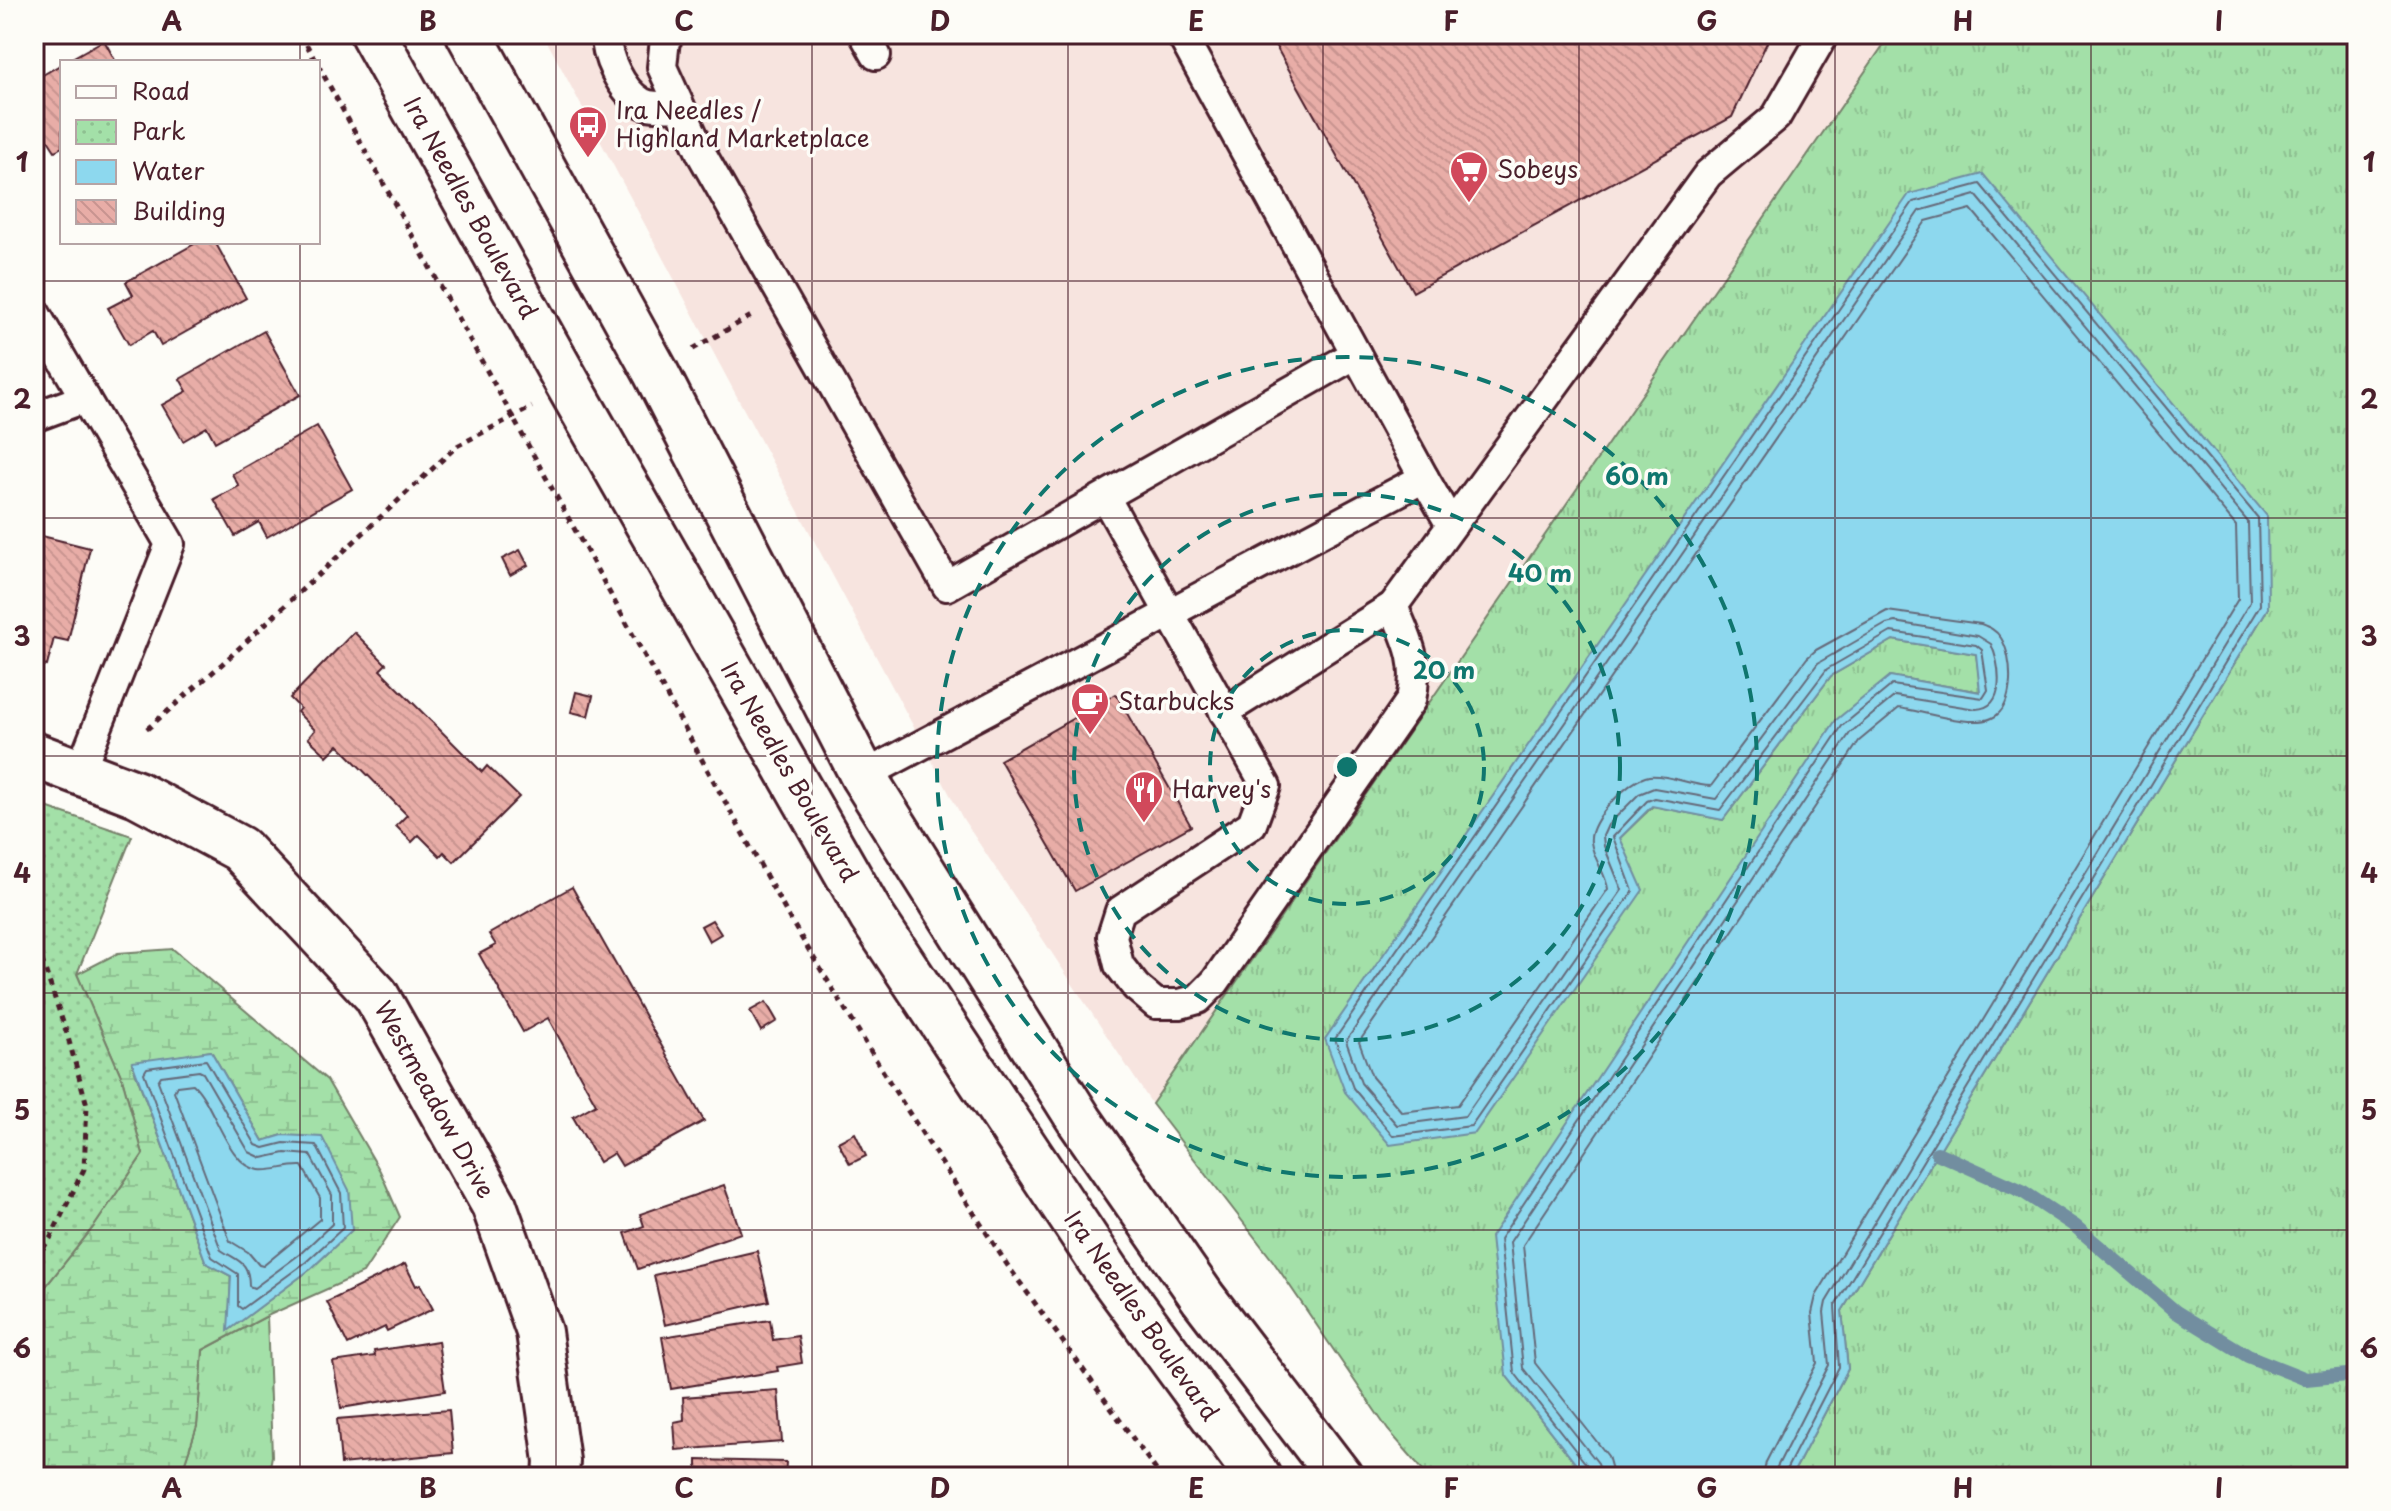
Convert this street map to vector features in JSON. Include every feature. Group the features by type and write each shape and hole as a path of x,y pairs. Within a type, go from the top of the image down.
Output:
{"main road":[{"name":"Ira Needles Boulevard","path":"373,34 568,384 872,917 1107,1271 1258,1477"},
{"path":"469,34 655,371 863,776 1080,1121 1203,1298 1340,1477"},
{"name":"Westmeadow Drive","path":"34,755 137,794 240,849 376,995 494,1205 539,1332 557,1461 556,1477"}],"lane":[{"path":"606,34 605,47 624,85 643,104 680,107"},
{"path":"670,34 665,39 662,67 701,153 947,586 1356,354"},
{"path":"1181,34 1451,525"},
{"path":"1224,712 1393,606 1708,174 1776,117 1824,34"},
{"path":"34,311 170,544 80,771"},
{"path":"34,417 85,398"},
{"path":"863,776 1424,478"},
{"path":"1105,497 1266,786 1252,824 1120,911 1112,936 1119,965 1136,987 1156,1004 1180,1004 1198,999 1215,982 1411,700 1415,680 1411,649 1393,606"}],"path":[{"path":"301,34 315,60"},
{"path":"320,69 806,945 895,1091 1008,1266 1161,1477"},
{"path":"688,352 783,298"},
{"path":"147,729 221,665 457,446 537,404"},
{"path":"34,937 87,1105 84,1169 51,1237 34,1261"}],"shaded area":[{"path":"543,34 1891,34 1152,1104 963,819"}],"green space":[{"path":"1891,34 2357,34 2357,1477 1791,1477 1848,1369 1842,1311 2268,608 1983,175 1620,838 1653,806 1723,820 1831,676 1893,640 1976,654 1981,692 1890,676 1506,1375 1586,1477 1429,1477 1388,1430 1273,1261 1152,1104"},
{"path":"34,803 132,836 77,974 122,1078 143,1154 95,1225 34,1301"},
{"path":"173,949 327,1080 380,1171 400,1217 363,1273 267,1316 203,1350 197,1426 180,1477 34,1477 34,1301 95,1225 143,1154 122,1078 77,974 118,953","holes":["211,1051 263,1141 283,1135 352,1230 312,1268 229,1330 231,1276 206,1263 132,1063"]},
{"path":"267,1316 272,1456 268,1477 180,1477 197,1426 203,1350"}],"water":[{"path":"1983,174 2267,516 2268,608 1842,1311 1848,1369 1791,1477 1586,1477 1506,1375 1491,1237 1836,720 1890,676 1980,692 1976,654 1893,640 1831,676 1723,820 1652,806 1620,838 1643,890 1475,1133 1390,1145 1345,1092 1325,1039 1909,194"},
{"path":"211,1051 263,1141 283,1135 322,1137 349,1190 352,1230 312,1268 228,1331 231,1276 206,1263 132,1062"}],"building":[{"name":"Sobeys","path":"1269,34 1771,34 1732,117 1413,292"},
{"path":"104,40 115,60 69,60"},
{"path":"60,65 60,148 55,151 46,137 34,144 34,80"},
{"path":"194,244 216,244 246,298 161,346 153,331 129,345 108,308 133,295 126,282"},
{"path":"264,331 300,395 215,442 207,427 183,441 162,405 187,391 180,379"},
{"path":"317,426 352,489 267,537 259,522 235,536 214,499 239,486 232,474"},
{"path":"34,534 90,548 68,641 54,638 47,666 34,663"},
{"path":"520,550 528,565 510,575 502,559"},
{"path":"354,632 386,664 380,670 482,772 487,766 519,797 454,862 444,852 440,856 419,835 412,842 396,826 407,815 338,745 327,756 308,738 315,730 297,712 300,708 290,698"},
{"path":"576,692 593,696 588,716 571,712"},
{"path":"1116,694 1191,826 1075,891 1000,760"},
{"path":"572,887 704,1121 622,1166 614,1153 599,1162 573,1117 596,1104 548,1018 523,1032 479,954 496,945 489,934"},
{"path":"712,920 721,934 709,941 701,926"},
{"path":"766,1002 777,1021 761,1031 750,1011"},
{"path":"855,1133 866,1156 850,1164 838,1142"},
{"path":"724,1185 741,1233 638,1269 625,1233 644,1226 640,1214"},
{"path":"757,1251 769,1301 665,1325 654,1275"},
{"path":"405,1264 433,1309 348,1345 327,1302"},
{"path":"770,1320 773,1340 798,1336 802,1363 777,1367 778,1371 671,1389 662,1337"},
{"path":"438,1341 445,1391 341,1408 333,1362 375,1356 374,1351"},
{"path":"778,1390 782,1442 676,1450 674,1422 684,1420 683,1397"},
{"path":"449,1410 453,1453 341,1464 337,1419"},
{"path":"697,1460 786,1462 785,1477 676,1477 676,1474 697,1474"}],"waterway":[{"path":"1937,1153 2022,1191 2075,1226 2176,1312 2248,1356 2306,1379 2357,1374"}],"place":[{"name":"Ira Needles / Highland Marketplace","path":"588,159"},
{"name":"Sobeys","path":"1469,204"},
{"name":"Starbucks","path":"1090,736"},
{"name":"Harvey's","path":"1144,824"}]}
